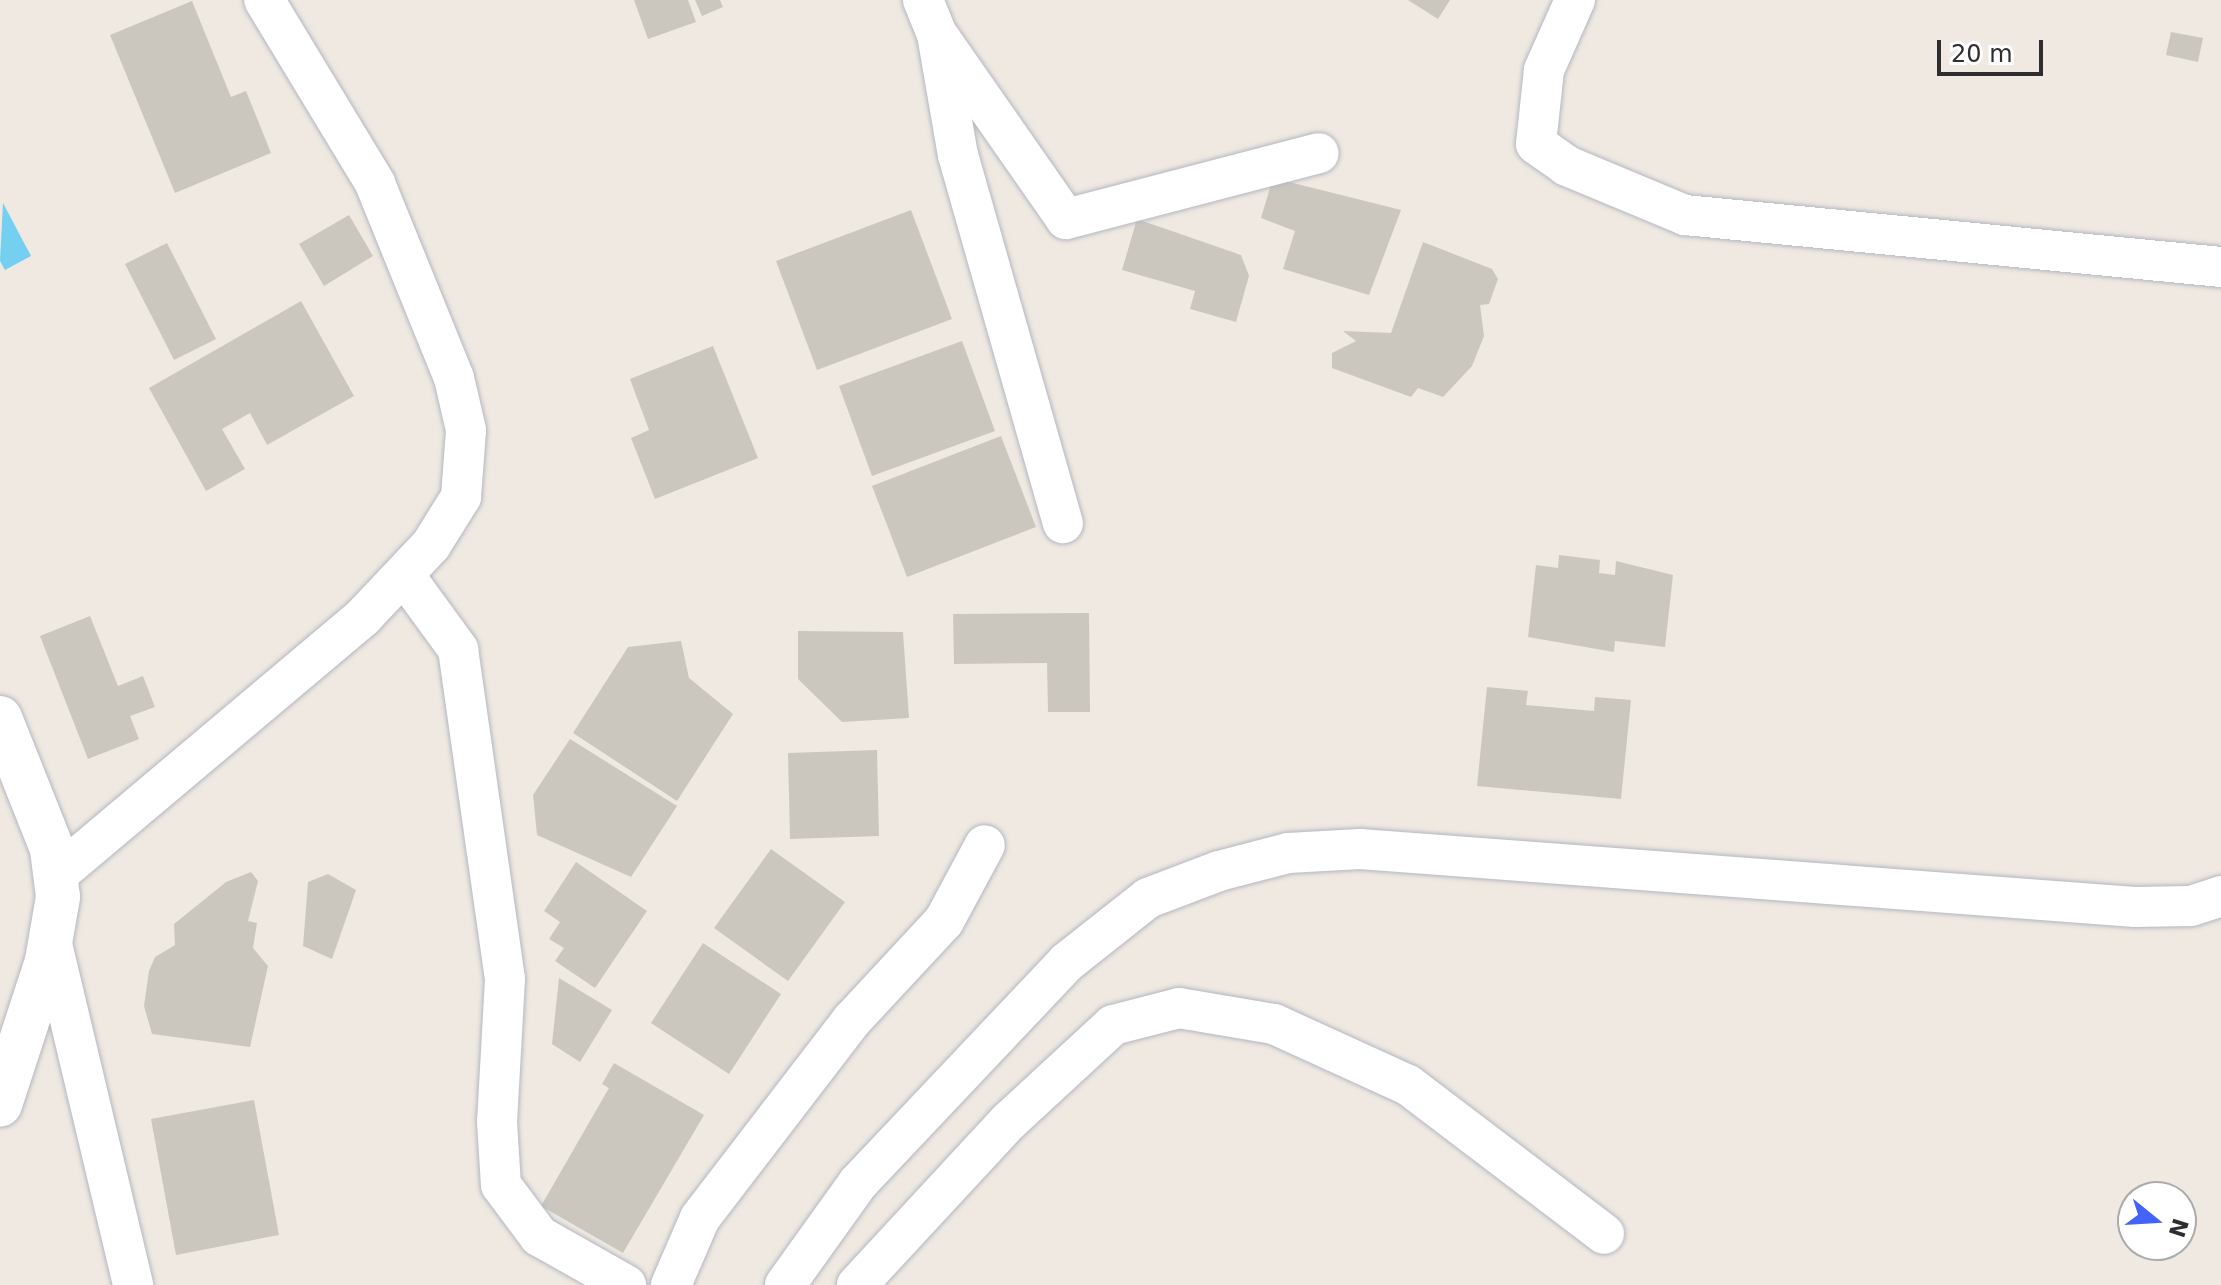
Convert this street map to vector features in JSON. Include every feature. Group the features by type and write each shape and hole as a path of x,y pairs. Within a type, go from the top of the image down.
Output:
{"street":[{"path":"58,874 404,575 461,497 468,464 463,406 375,183 264,0"},
{"path":"1575,0 1544,70 1536,144 1567,166 1685,215 2221,267"},
{"path":"930,17 1066,219 1319,153"},
{"path":"930,17 958,155 1063,523"},
{"path":"404,575 458,649 505,979 497,1122 501,1185 539,1236 626,1285"},
{"path":"0,718 58,874 51,940 0,1105"},
{"path":"671,1285 700,1218 852,1020 944,921 985,845"},
{"path":"785,1285 858,1183 1067,962 1148,898 1219,871 1288,853 1360,849 2135,907 2191,906 2221,896"},
{"path":"51,940 133,1285"},
{"path":"857,1285 1008,1122 1113,1025 1179,1008 1274,1024 1408,1085 1604,1234"}],"water":[{"path":"3,203 31,256 5,270 0,261"}],"building":[{"path":"634,0 688,0 696,22 648,39"},
{"path":"695,0 720,0 723,7 702,16"},
{"path":"1408,0 1450,0 1438,19"},
{"path":"192,1 231,97 246,91 271,153 175,193 110,35"},
{"path":"2171,32 2203,38 2198,62 2166,55"},
{"path":"1273,178 1401,210 1369,295 1283,269 1295,231 1261,218"},
{"path":"911,210 952,319 817,370 776,261"},
{"path":"349,215 373,256 324,286 299,244"},
{"path":"1137,219 1241,255 1249,276 1236,322 1190,309 1195,291 1122,270"},
{"path":"1423,242 1492,269 1498,279 1489,304 1480,305 1484,336 1472,366 1443,397 1418,388 1411,397 1332,368 1332,353 1356,341 1343,331 1391,333"},
{"path":"167,243 216,339 174,360 125,264"},
{"path":"301,301 354,396 267,445 250,413 222,429 245,469 206,491 149,388"},
{"path":"962,341 995,431 872,476 839,386"},
{"path":"713,346 758,458 655,499 631,438 649,430 630,379"},
{"path":"1001,436 1036,527 907,577 872,486"},
{"path":"1559,555 1600,560 1599,573 1615,575 1616,561 1673,575 1665,647 1615,641 1614,652 1528,637 1536,565 1558,568"},
{"path":"1089,613 1090,712 1048,712 1047,663 954,664 953,614"},
{"path":"90,616 118,686 143,676 155,707 130,716 139,739 88,759 40,636"},
{"path":"798,631 903,632 909,718 842,722 798,679"},
{"path":"681,641 689,678 733,714 677,801 573,733 628,647"},
{"path":"1487,687 1528,691 1526,705 1594,711 1595,697 1631,700 1621,799 1477,786"},
{"path":"570,739 677,806 631,877 537,835 533,795"},
{"path":"877,750 879,836 790,839 788,753"},
{"path":"771,849 845,902 788,981 714,928"},
{"path":"576,862 647,911 595,988 555,961 564,948 549,939 560,922 544,911"},
{"path":"251,872 258,881 248,921 257,923 253,948 268,966 250,1047 152,1034 144,1006 149,971 155,957 175,945 174,924 226,882"},
{"path":"328,874 356,890 332,959 303,946 308,882"},
{"path":"703,943 781,994 729,1074 651,1023"},
{"path":"559,978 612,1010 580,1062 552,1044"},
{"path":"614,1063 704,1115 623,1253 541,1206 609,1088 602,1084"},
{"path":"254,1100 279,1235 176,1255 151,1119"}]}
